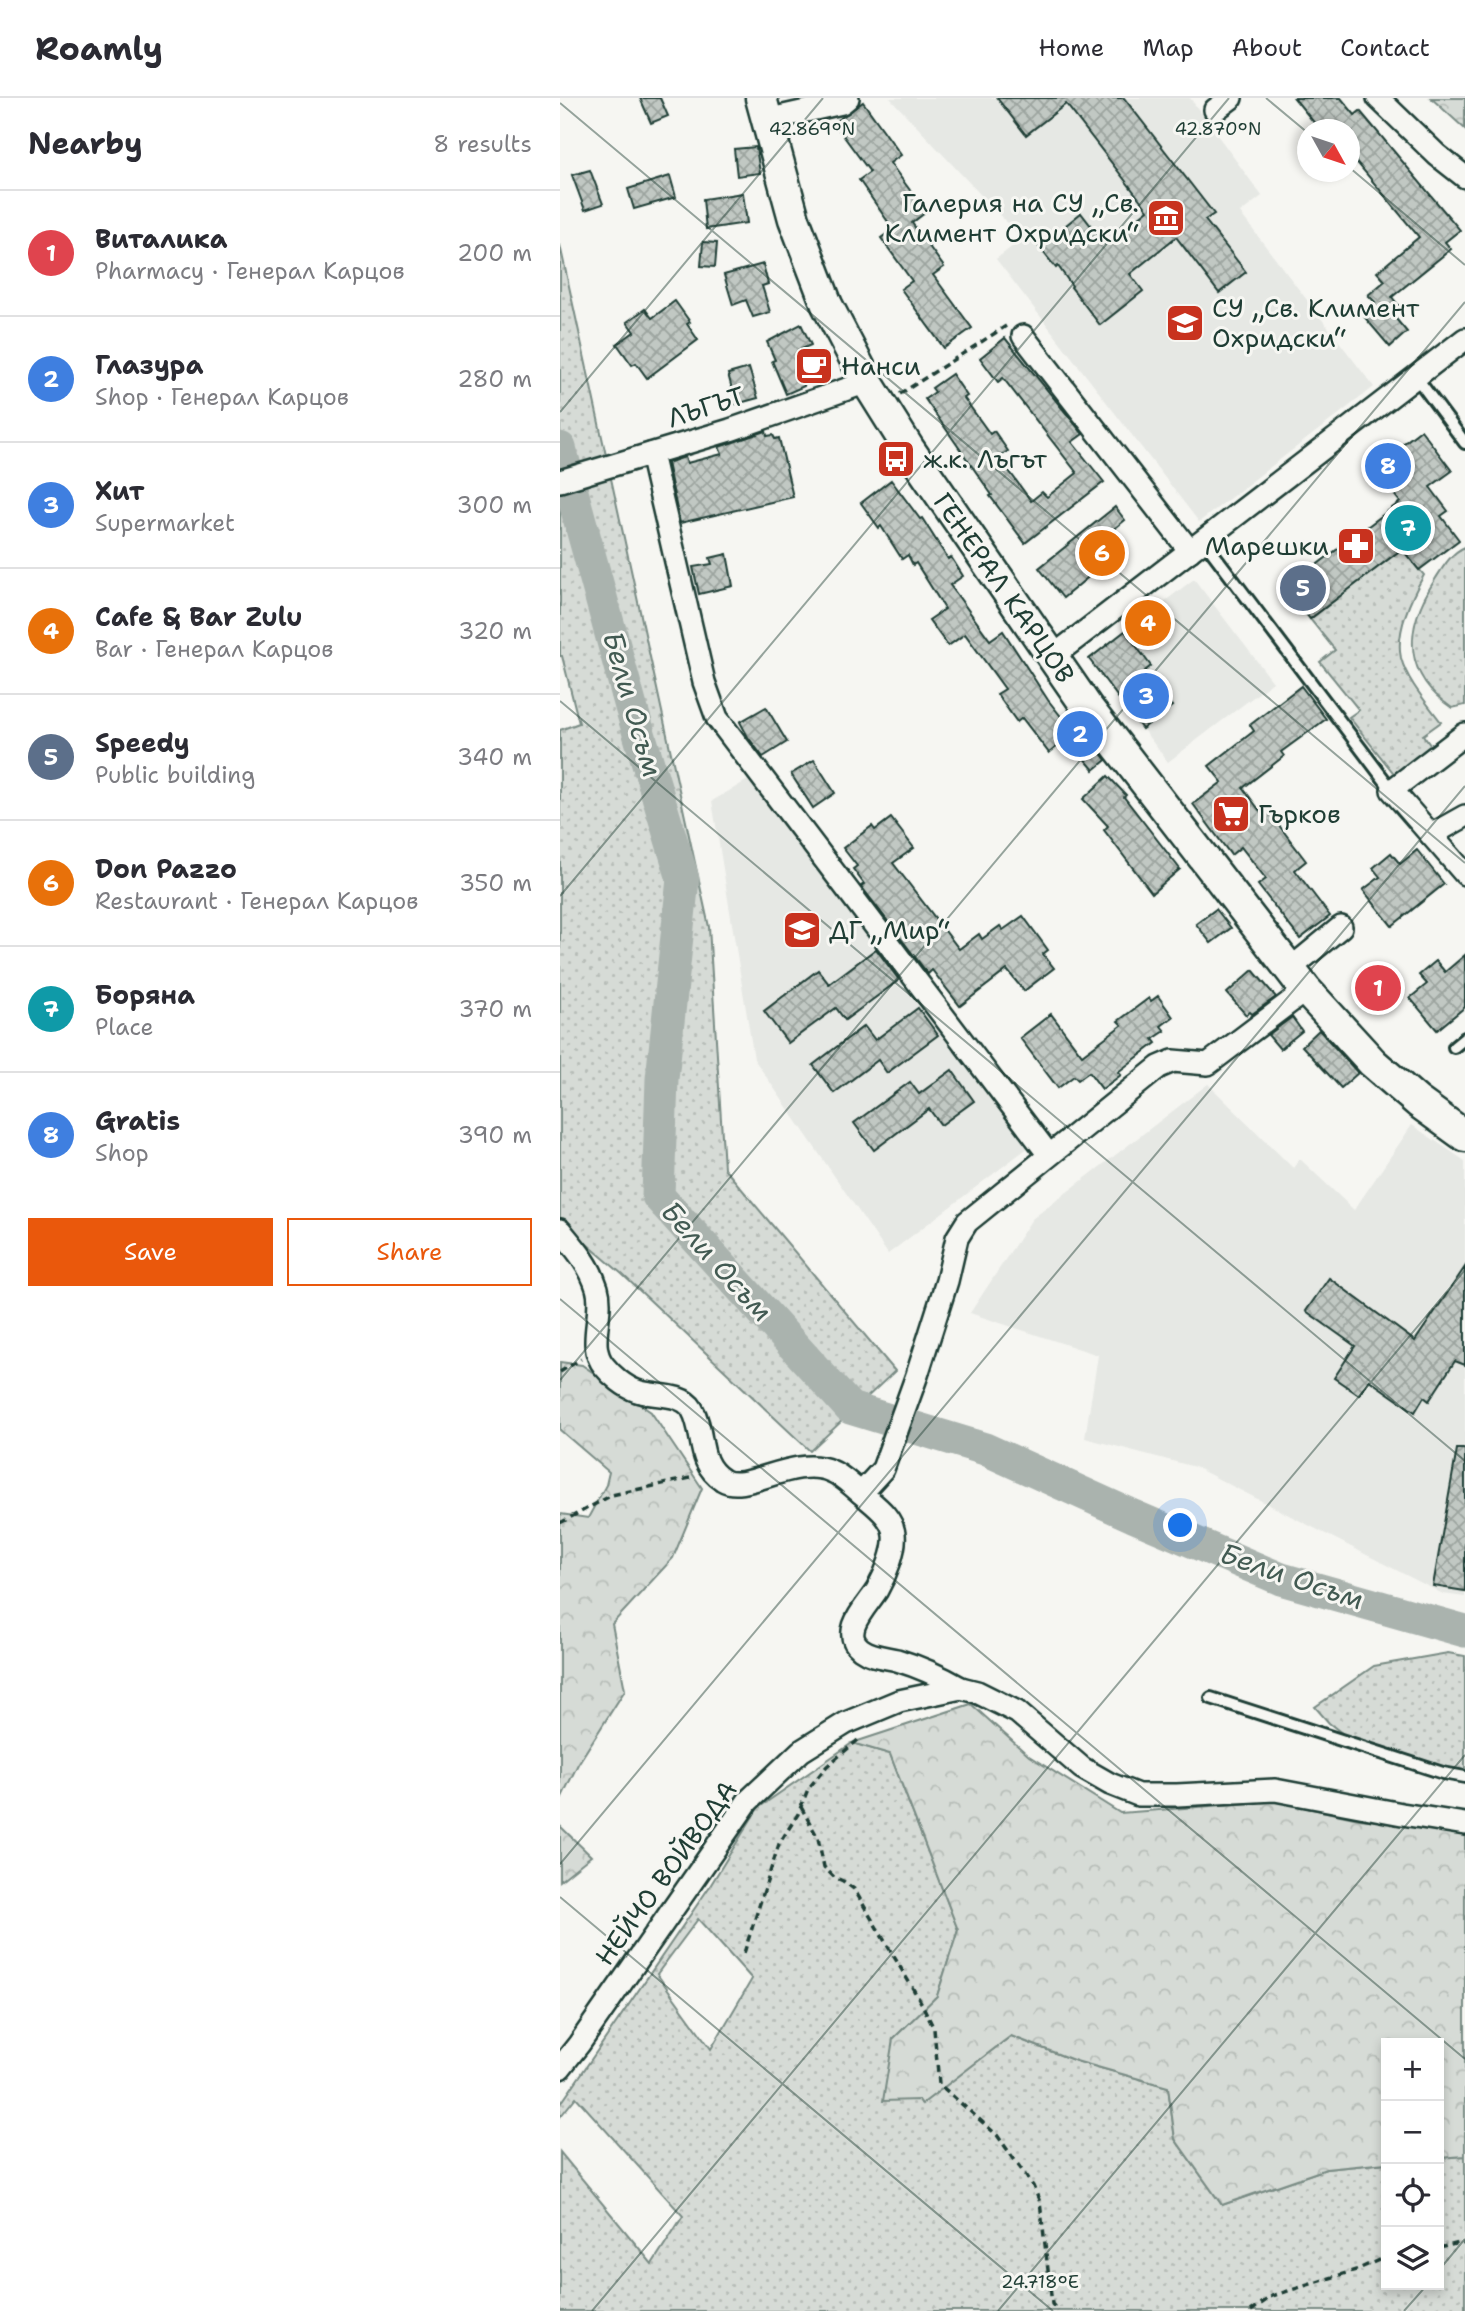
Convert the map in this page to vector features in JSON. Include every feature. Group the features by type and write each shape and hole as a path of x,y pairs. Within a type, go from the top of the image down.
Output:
{"main road":[{"name":"ГЕНЕРАЛ КАРЦОВ","path":"764,109 794,219 827,304 867,382 909,449 1087,707 1298,980 1373,1063 1418,1102 1464,1134"}],"street":[{"path":"764,109 842,103 848,98"},
{"path":"1378,98 1406,127 1465,177"},
{"path":"1018,329 1197,546"},
{"path":"1052,657 1465,340"},
{"name":"ЛЪГЪТ","path":"560,481 730,429 867,382"},
{"path":"650,454 704,682 717,718 1049,1155"},
{"path":"1465,734 1392,790 1465,874"},
{"path":"1431,835 1465,816"},
{"path":"862,1493 883,1469 947,1280 957,1238 967,1222 1159,1067 1173,1061 1208,1064 1298,980 1341,927"},
{"path":"560,1230 584,1259 597,1290 599,1314 595,1351 602,1364 613,1376 636,1391 687,1402 698,1426 705,1460 715,1473 725,1481 737,1484 794,1467 814,1466 833,1471 862,1493 888,1518 894,1534 892,1550 878,1588 852,1631 855,1643 874,1656 936,1674 1017,1712 1082,1768 1110,1784 1138,1795 1275,1790 1465,1824"},
{"name":"НЕЙЧО ВОЙВОДА","path":"560,2068 748,1801 802,1751 846,1723 899,1702 961,1688"}],"lane":[{"path":"1416,377 1465,443"},
{"path":"1197,546 1392,790"},
{"path":"1454,1047 1465,1038"},
{"path":"1212,1698 1443,1773 1465,1777"}],"path":[{"path":"892,399 1018,329"},
{"path":"560,1522 612,1495 715,1473"},
{"path":"744,1953 779,1844 801,1807 808,1789 827,1766 867,1734"},
{"path":"801,1807 818,1838 824,1867 834,1877 854,1889 922,2004 934,2029 939,2084 997,2135 1033,2186 1040,2202 1052,2304 1058,2311"},
{"path":"1444,2247 1465,2244"},
{"path":"1251,2311 1272,2296 1356,2270 1381,2259"}],"shaded area":[{"name":"СУ „Св. Климент Охридски“","path":"890,98 1190,98 1262,196 1240,213 1374,387 1199,522 996,259 1022,239"},
{"path":"1194,579 1273,682 1168,762 1089,659"},
{"name":"ДГ „Мир“","path":"753,777 1034,1143 888,1254 754,1059 712,801"},
{"path":"1208,1084 1293,1168 1300,1159 1354,1210 1412,1125 1465,1161 1465,1597 1443,1594 1195,1467 1085,1438 1098,1355 970,1313 1032,1219"}],"green space":[{"path":"1431,98 1465,98 1465,129"},
{"path":"560,245 709,927 724,1168 895,1371 810,1451 622,1274 560,1221 560,730 579,723 560,656"},
{"path":"1465,547 1465,705 1452,708 1435,694 1423,679 1416,664 1414,631 1418,614 1436,578 1452,556"},
{"path":"1402,549 1424,575 1409,604 1402,626 1401,658 1413,683 1441,722 1423,735 1433,749 1396,776 1349,717 1359,710 1320,662 1335,650 1310,619"},
{"path":"560,1362 582,1365 651,1412 702,1488 673,1558 612,1624 625,1690 578,1764 560,1801 560,1514 588,1518 606,1485 609,1472 560,1430"},
{"path":"1448,1653 1465,1656 1465,1777 1366,1752 1329,1723 1315,1707 1374,1666"},
{"path":"971,1704 1029,1756 1120,1813 1275,1801 1359,1819 1465,1830 1465,2156 1444,2158 1444,2038 1381,2038 1381,2164 1326,2169 1222,2205 1175,2139 1168,2087 1076,2061 1011,2036 922,2104 919,2100 883,2101 893,2039 937,1996 958,1930 890,1754 852,1743"},
{"path":"852,1743 890,1754 958,1930 937,1996 893,2039 921,2103 1011,2036 1076,2061 1168,2087 1175,2139 1222,2205 1326,2169 1381,2164 1381,2290 1444,2290 1444,2158 1465,2156 1465,2311 560,2311 560,2152 652,2264 683,2216 576,2097 560,2117 560,2105 710,1886 758,1808","holes":["698,1919 752,1979 711,2049 657,1974"]},
{"path":"560,1826 591,1856 560,1881"}],"building":[{"path":"640,98 660,98 668,116 651,123"},
{"path":"997,98 1124,98 1214,214 1205,220 1246,272 1219,293 1176,237 1130,274 1143,291 1100,325 1058,266 1056,268 1039,247 1081,213 1105,244 1148,210 1066,104 1026,135"},
{"path":"1294,98 1341,98 1355,115 1360,111 1460,230 1445,242 1451,249 1392,297 1399,306 1391,313 1407,332 1390,347 1361,313 1375,302 1368,295 1385,281 1377,272 1419,237 1360,166 1360,119 1311,119"},
{"path":"863,102 901,155 890,163 926,212 912,223 944,267 933,275 972,328 944,348 901,289 912,281 881,238 893,229 859,180 870,172 834,123"},
{"path":"756,147 760,173 737,176 734,149"},
{"path":"590,170 603,204 585,210 572,175"},
{"path":"670,176 676,197 634,209 628,189"},
{"path":"743,193 747,223 706,229 703,199"},
{"path":"703,242 717,243 715,267 701,266"},
{"path":"763,264 768,284 762,286 770,312 753,317 746,300 733,305 724,275"},
{"path":"675,301 690,322 687,324 698,340 647,378 636,363 632,365 617,344 634,332 627,322 645,309 652,318"},
{"path":"801,324 811,345 799,350 804,386 786,394 767,342"},
{"path":"1005,338 1083,434 1072,442 1104,482 1025,543 925,399 935,392 932,388 952,374 967,396 964,398 990,434 994,431 1008,451 999,457 1031,501 1042,492 1047,497 1077,473 1003,378 998,382 980,358"},
{"path":"749,368 758,398 736,404 728,374"},
{"path":"1421,430 1452,471 1430,487 1448,511 1441,516 1459,540 1419,570 1402,549 1310,619 1286,588 1400,502 1373,467"},
{"path":"766,431 767,436 779,438 793,497 680,523 667,463 685,457 687,463 722,454 719,447"},
{"path":"891,480 963,576 950,585 990,640 1003,631 1048,700 1074,733 1049,753 1022,718 1017,722 997,694 1005,689 965,634 948,646 929,620 945,609 916,563 913,565 908,555 902,559 881,526 879,528 861,503"},
{"path":"1115,507 1125,520 1103,538 1116,554 1063,598 1039,568"},
{"path":"727,554 733,586 699,594 693,567 712,564 710,558"},
{"path":"1125,631 1151,666 1145,671 1172,706 1142,729 1089,659"},
{"path":"1301,686 1326,719 1281,752 1284,756 1243,788 1263,815 1268,811 1306,861 1295,870 1330,916 1300,939 1258,885 1266,879 1241,847 1231,855 1193,804 1222,782 1209,766 1254,731 1250,725"},
{"path":"766,707 787,742 763,757 740,722"},
{"path":"1089,738 1106,760 1094,770 1076,749"},
{"path":"814,760 835,793 813,808 791,774"},
{"path":"1108,776 1126,795 1124,797 1180,869 1152,893 1104,830 1108,826 1083,799"},
{"path":"891,818 914,848 893,863 959,949 979,934 982,939 1000,926 1003,930 1023,916 1048,950 1043,954 1054,968 1024,991 1007,970 960,1006 932,970 928,974 861,886 864,884 853,869 857,866 843,848 872,826 875,830"},
{"path":"1417,850 1444,884 1392,926 1363,890 1380,877 1373,868 1391,853 1400,864"},
{"path":"1216,909 1231,928 1211,943 1196,924"},
{"path":"876,949 899,980 845,1020 836,1008 788,1043 764,1011 818,970 829,984"},
{"path":"1465,955 1465,1007 1437,1030 1410,998 1427,984 1419,975 1436,961 1445,972"},
{"path":"1253,970 1276,997 1252,1014 1250,1012 1246,1015 1227,993"},
{"path":"1158,996 1173,1017 1161,1026 1165,1031 1153,1039 1156,1043 1118,1072 1121,1075 1102,1089 1089,1072 1078,1080 1074,1076 1058,1088 1020,1038 1051,1014 1082,1055 1122,1025 1118,1021 1149,998 1151,1001"},
{"path":"918,1008 938,1035 887,1073 878,1060 834,1093 813,1065 864,1026 875,1040"},
{"path":"1292,1017 1302,1031 1280,1049 1268,1035"},
{"path":"1319,1030 1358,1073 1341,1088 1302,1046"},
{"path":"952,1070 974,1101 941,1125 929,1109 874,1150 854,1123 910,1082 919,1094"},
{"path":"1465,1267 1465,1365 1455,1361 1429,1401 1424,1397 1415,1412 1369,1380 1359,1395 1334,1378 1355,1346 1306,1311 1329,1278 1415,1341"},
{"path":"1457,1449 1465,1449 1465,1591 1433,1586"}],"waterway":[{"name":"Бели Осъм","path":"560,448 631,707 683,879 662,1079 658,1196 850,1408 985,1449 1281,1579 1465,1631"}],"place":[{"name":"Галерия на СУ „Св. Климент Охридски“","path":"1166,218"},
{"name":"СУ „Св. Климент Охридски“","path":"1185,323"},
{"name":"Нанси","path":"814,366"},
{"name":"ж.к. Лъгът","path":"896,459"},
{"name":"Gratis","path":"1388,466"},
{"name":"Боряна","path":"1408,528"},
{"name":"Марешки","path":"1356,546"},
{"name":"Don Pazzo","path":"1102,553"},
{"name":"Speedy","path":"1303,588"},
{"name":"Cafe & Bar Zulu","path":"1148,623"},
{"name":"Хит","path":"1146,696"},
{"name":"Глазура","path":"1080,734"},
{"name":"Гърков","path":"1231,814"},
{"name":"ДГ „Мир“","path":"802,930"},
{"name":"Виталика","path":"1378,988"}]}
